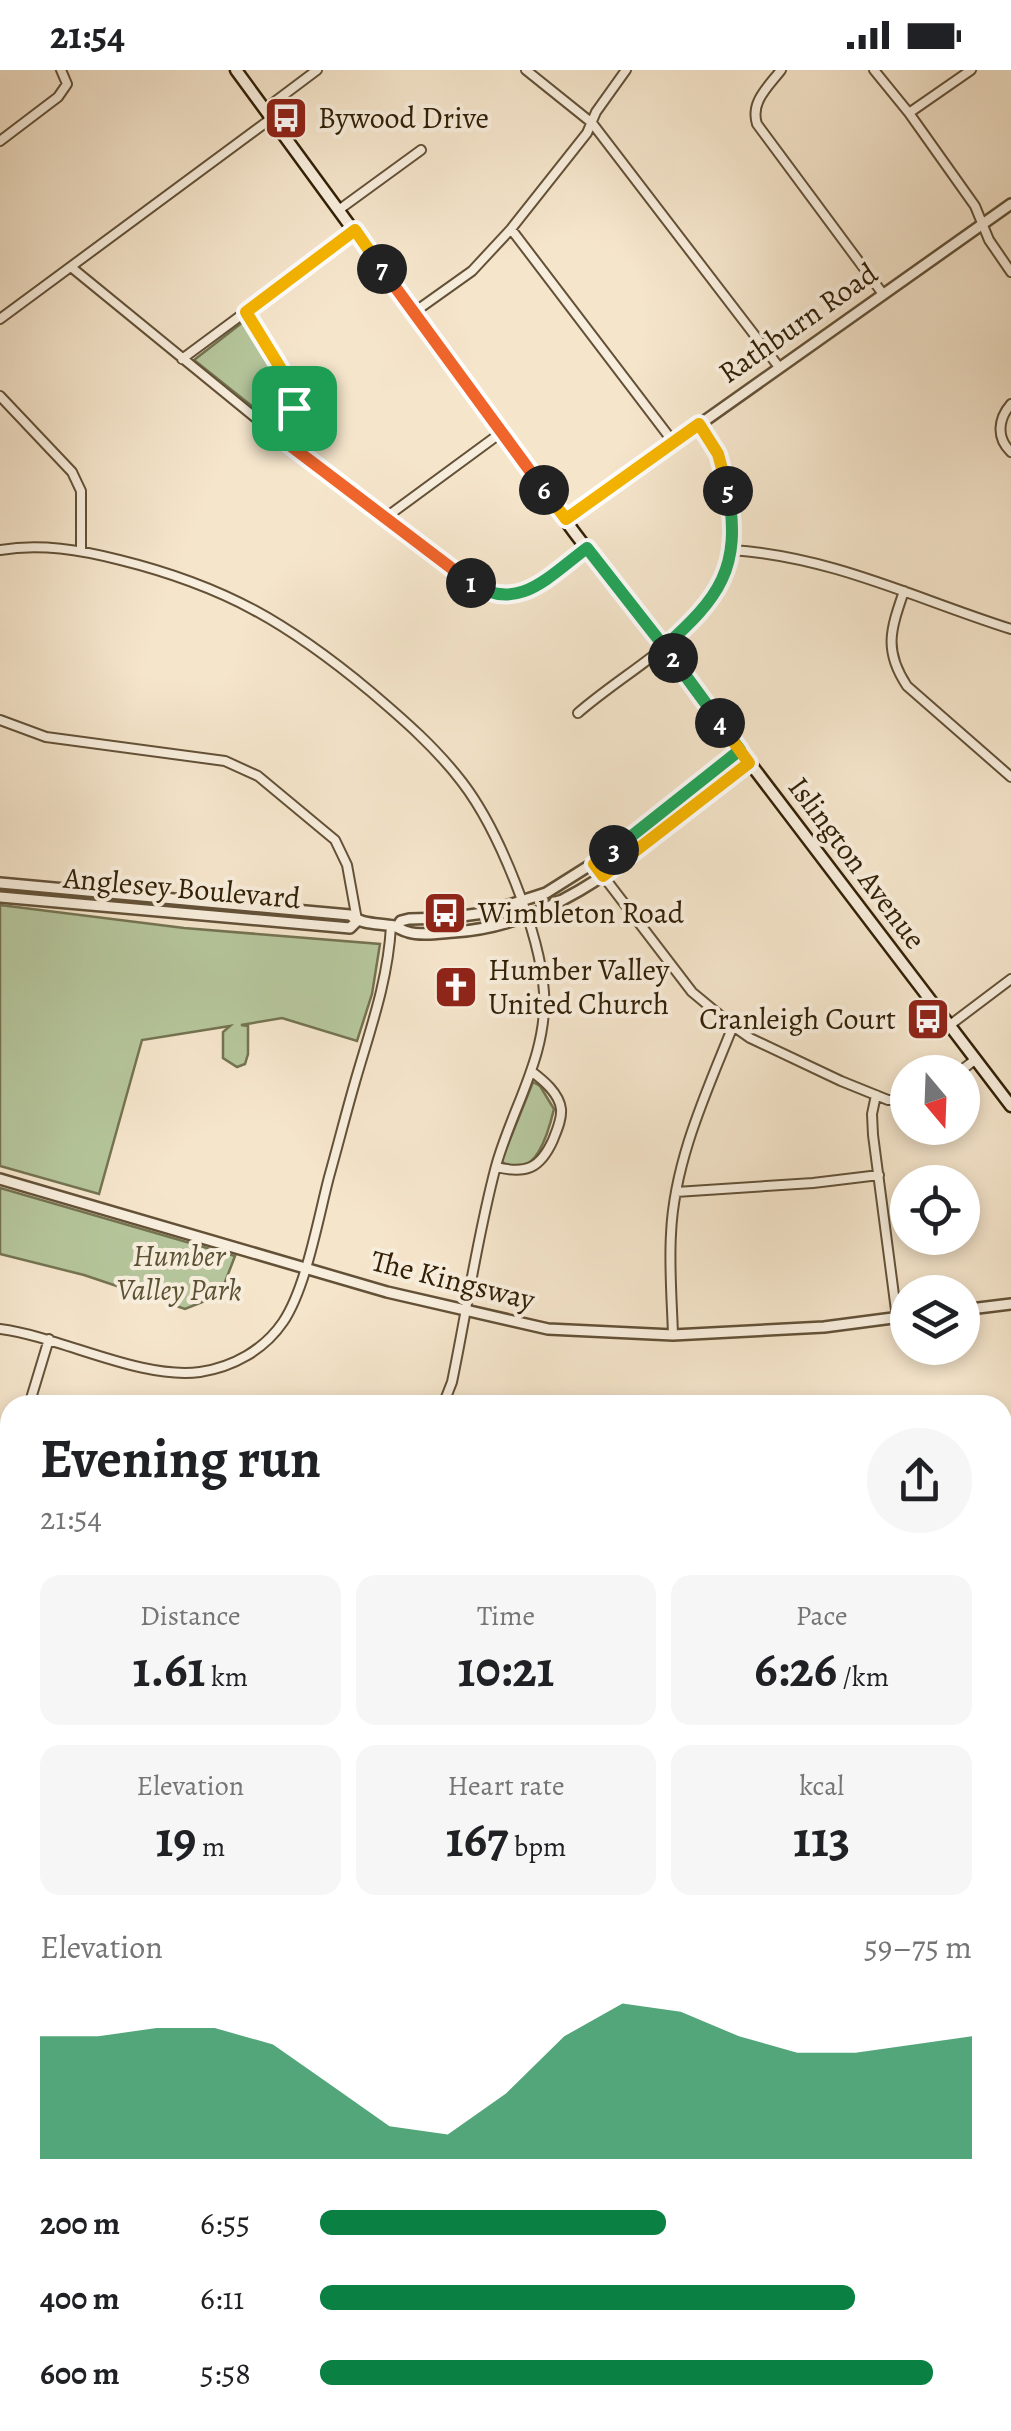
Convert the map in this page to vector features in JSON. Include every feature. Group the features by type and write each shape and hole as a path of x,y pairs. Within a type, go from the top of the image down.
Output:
{"main road":[{"name":"Islington Avenue","path":"236,70 587,548 973,1055"},
{"name":"Islington Avenue","path":"980,1064 1011,1106"}],"street":[{"path":"0,141 58,97 67,84 61,70"},
{"path":"0,319 268,114 317,70"},
{"path":"526,70 592,123 780,368"},
{"path":"412,313 472,270 511,229 588,133 596,112 626,70"},
{"path":"780,70 756,103 756,124 883,294"},
{"path":"874,70 910,113 975,206 981,225 1011,272"},
{"path":"910,113 970,70"},
{"path":"340,208 422,150"},
{"name":"Rathburn Road","path":"566,519 1011,204"},
{"path":"511,229 674,443"},
{"path":"182,359 355,230"},
{"path":"71,267 279,437 466,580 499,597 525,592 587,548"},
{"path":"246,312 294,394 291,418 279,437"},
{"path":"0,396 72,472 81,491 83,508 81,550"},
{"path":"1011,404 1000,427 1003,443 1011,452"},
{"path":"578,712 664,647 706,608 718,588 732,550 731,510 722,467 699,424"},
{"path":"385,518 503,432"},
{"path":"0,550 18,546 81,550 158,569 211,587 260,610 333,661 418,732 464,785 503,851 544,994 543,1028 496,1167 447,1395"},
{"path":"732,550 837,566 1011,629"},
{"path":"904,591 891,626 892,651 899,674 1011,777"},
{"path":"0,720 46,737 225,761 258,776 336,840 346,865 358,921"},
{"name":"Anglesey Boulevard","path":"394,926 409,918 467,916 546,893 594,864 740,750"},
{"name":"Anglesey Boulevard","path":"0,883 350,915 358,921 408,932 468,931 525,918 603,876 749,763"},
{"path":"594,864 692,992 733,1026 750,1038 890,1100"},
{"name":"Anglesey Boulevard","path":"0,897 350,928 358,921"},
{"path":"0,1328 154,1369 188,1373 219,1368 258,1349 272,1336 291,1308 304,1267 381,997 394,926"},
{"path":"950,1025 1011,979"},
{"path":"673,1335 671,1234 676,1192 704,1098 733,1026"},
{"path":"496,1167 512,1171 534,1168 547,1152 559,1125 559,1102 531,1072"},
{"path":"876,1095 872,1114 895,1275"},
{"path":"676,1192 879,1175"},
{"name":"The Kingsway","path":"0,1179 387,1292 548,1329 673,1335 824,1327 890,1319"},
{"path":"980,1308 1011,1304"},
{"path":"32,1395 49,1338"}],"green space":[{"path":"243,322 270,357 287,390 289,405 278,427 194,360"},
{"path":"0,887 345,918 351,923 0,895"},
{"name":"Humber Valley Park","path":"0,905 184,928 380,944 372,994 357,1041 282,1018 241,1025 248,1026 248,1054 245,1064 237,1067 223,1058 223,1032 230,1026 142,1040 99,1194 0,1166"},
{"path":"533,1082 540,1086 554,1109 532,1161 514,1167 502,1162 503,1157"},
{"name":"Humber Valley Park","path":"0,1188 235,1256 220,1295 185,1309 84,1275 0,1254"}],"place":[{"name":"Bywood Drive","path":"286,118"},
{"name":"Wimbleton Road","path":"445,913"},
{"name":"Humber Valley United Church","path":"456,987"},
{"name":"Cranleigh Court","path":"928,1019"}],"route":[{"path":"294,408 279,437 484,591 499,597 525,592 587,548 740,750 594,864 603,876 749,763 740,750 664,647 706,608 732,550 731,510 722,467 699,424 566,519 355,230 246,312 292,387 294,408"}]}
